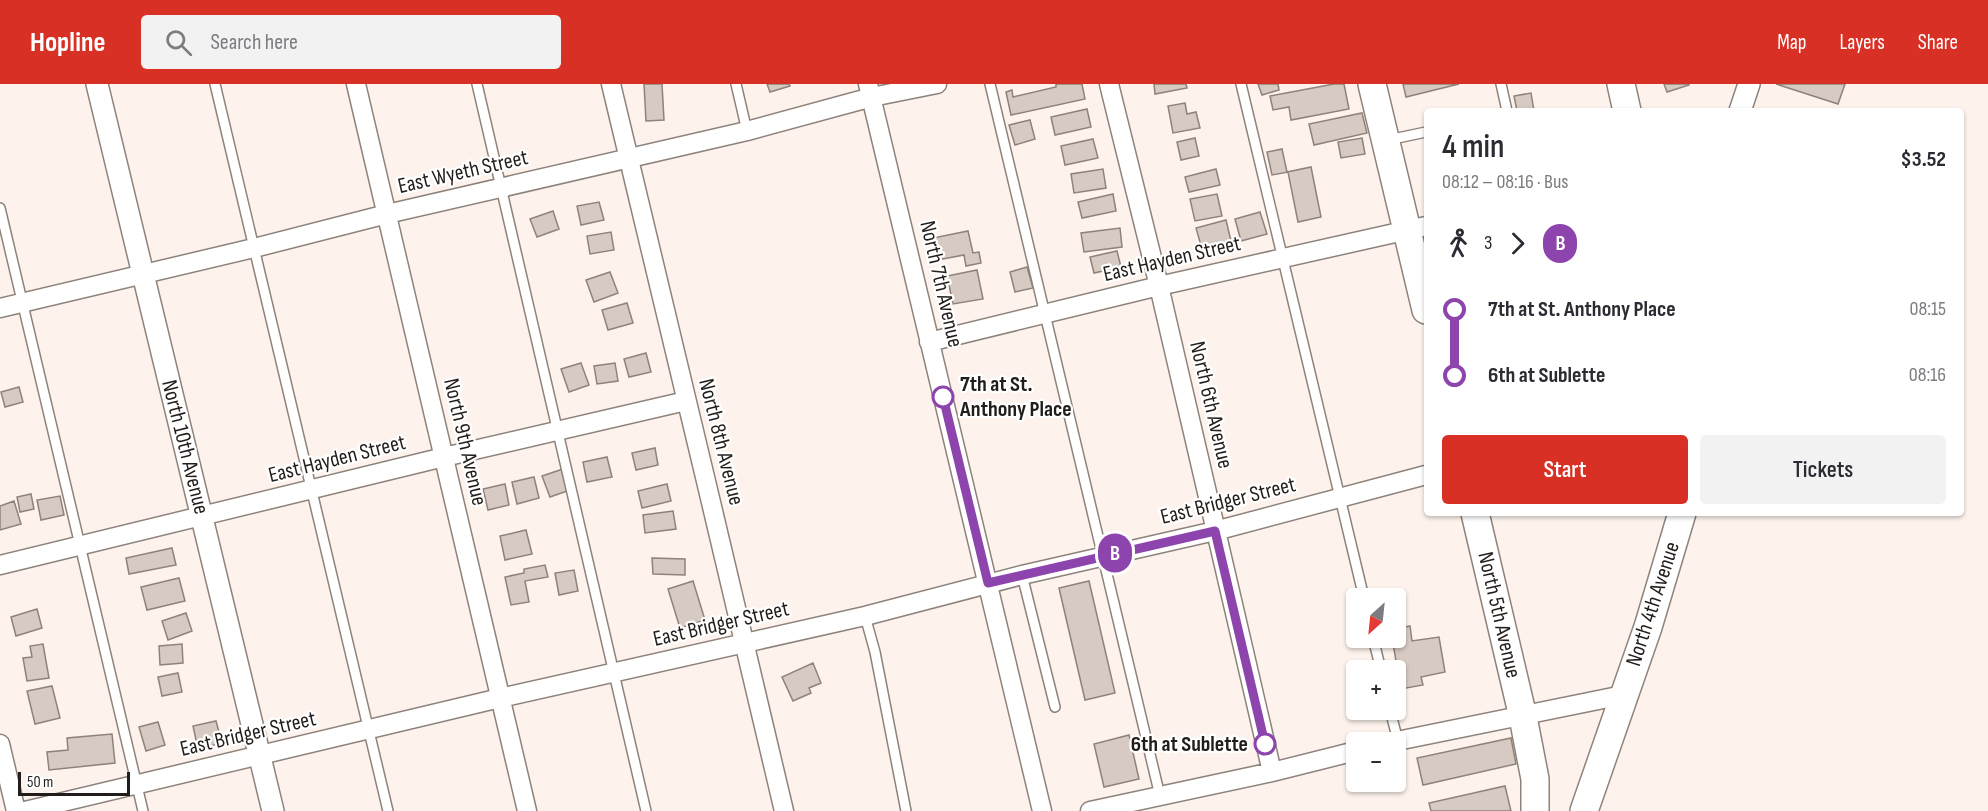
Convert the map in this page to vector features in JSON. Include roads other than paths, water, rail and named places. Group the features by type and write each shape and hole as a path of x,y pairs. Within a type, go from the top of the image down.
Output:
{"main road":[{"path":"1372,84 1386,140 1417,228 1424,292"},
{"path":"1621,84 1626,108"},
{"name":"North 5th Avenue","path":"1476,516 1524,717 1535,779 1535,811"},
{"name":"North 4th Avenue","path":"1584,811 1648,627 1681,516"}],"street":[{"name":"North 10th Avenue","path":"97,84 273,811"},
{"name":"North 9th Avenue","path":"356,84 527,811"},
{"name":"North 8th Avenue","path":"611,84 784,811"},
{"name":"East Wyeth Street","path":"0,308 387,214 747,131 870,91 937,84"},
{"name":"North 6th Avenue","path":"1109,84 1160,286 1272,772"},
{"path":"1741,108 1749,84"},
{"name":"North 7th Avenue","path":"870,91 1041,811"},
{"name":"East Hayden Street","path":"929,342 1160,286 1417,228"},
{"name":"East Hayden Street","path":"0,565 444,457 686,401"},
{"name":"East Bridger Street","path":"25,811 500,698 865,616 1103,555 1215,531 1424,476"},
{"path":"1406,740 1623,695"},
{"path":"0,744 16,811"},
{"path":"1090,811 1272,772 1346,754"}],"lane":[{"path":"215,84 387,811"},
{"path":"477,84 646,811"},
{"path":"736,84 747,131"},
{"path":"990,84 1160,796"},
{"path":"1241,84 1362,588"},
{"path":"1501,84 1506,108"},
{"path":"1386,140 1424,132"},
{"path":"0,208 143,811"},
{"path":"1022,575 1055,708"},
{"path":"865,616 875,652 906,811"}],"place":[{"name":"7th at St. Anthony Place","path":"943,397"},
{"name":"6th at Sublette","path":"1265,744"}]}
